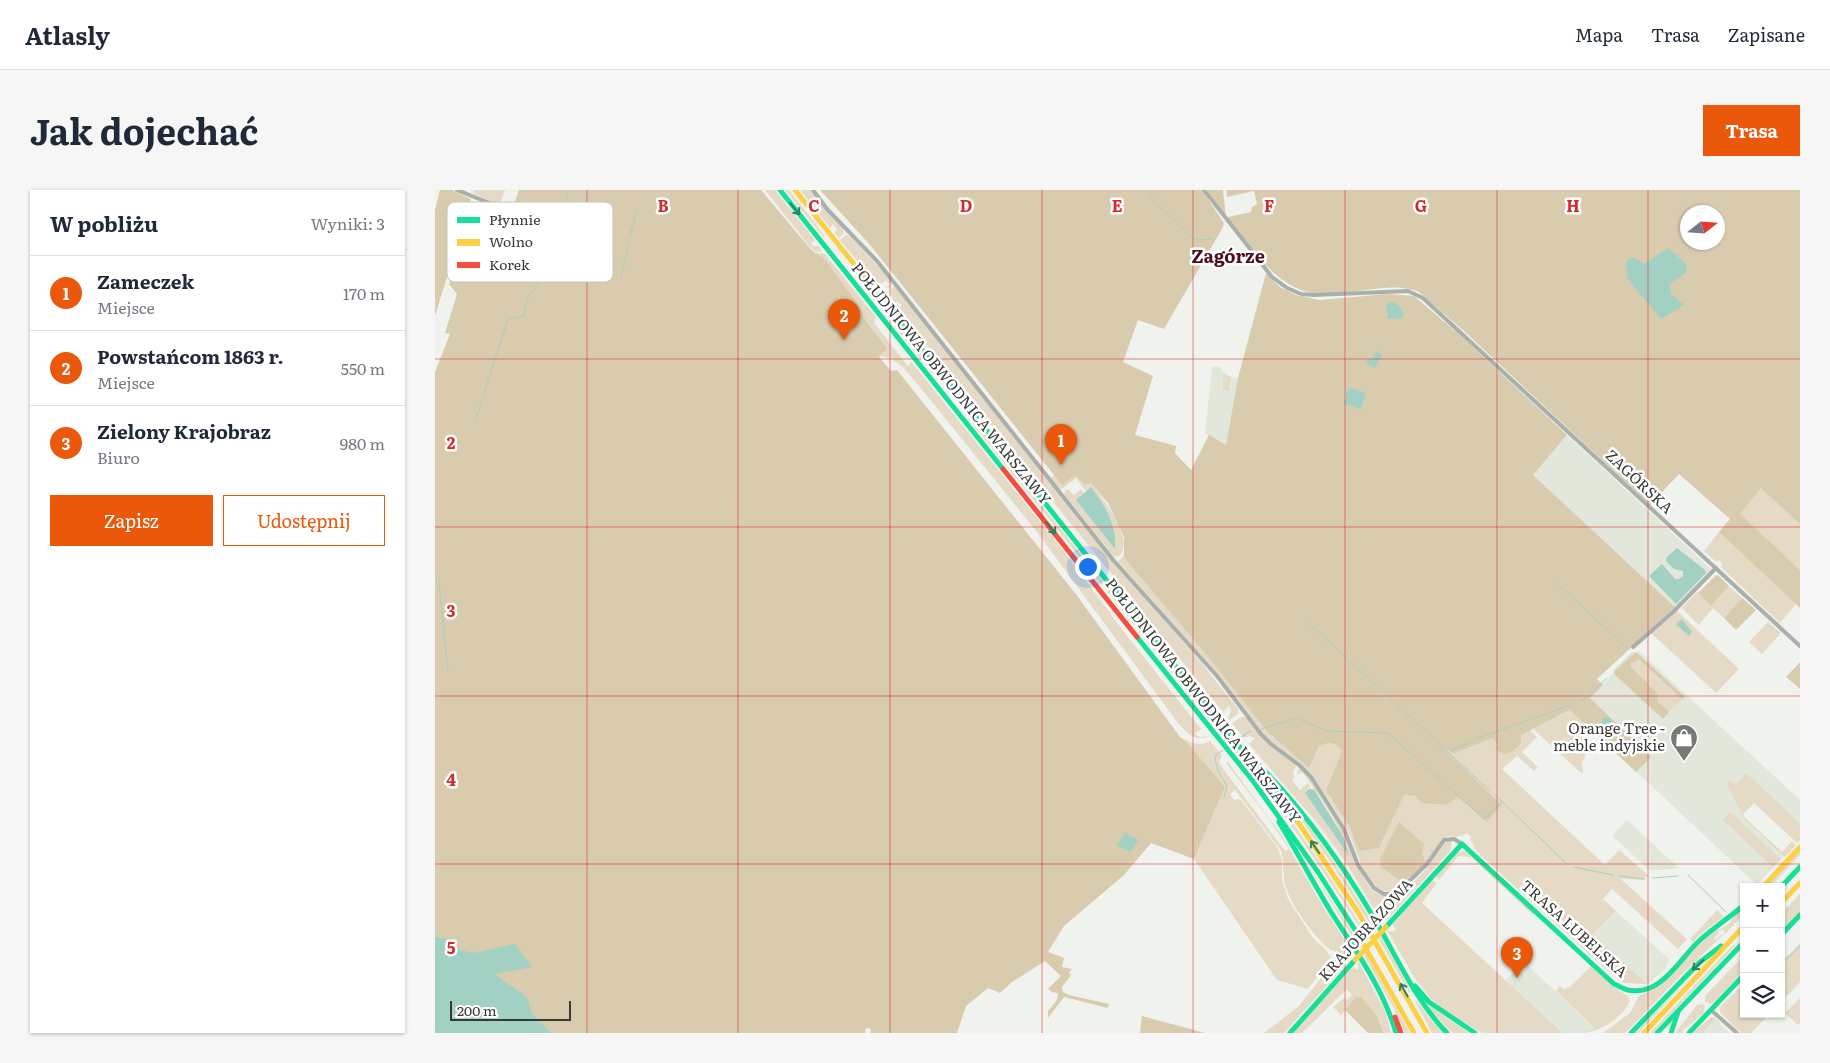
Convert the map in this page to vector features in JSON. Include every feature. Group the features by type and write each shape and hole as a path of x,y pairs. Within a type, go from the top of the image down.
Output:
{"main road":[{"name":"POŁUDNIOWA OBWODNICA WARSZAWY","path":"780,190 1253,780 1297,841 1348,918 1381,972 1414,1033"},
{"name":"POŁUDNIOWA OBWODNICA WARSZAWY","path":"795,190 1288,808 1331,870 1379,946 1427,1033"},
{"path":"1243,750 1266,771 1293,801 1333,853 1357,890 1423,1006 1447,1033"},
{"path":"1253,780 1388,1002 1401,1033"},
{"name":"TRASA LUBELSKA","path":"1461,844 1614,984 1630,991 1647,990 1659,984 1695,945 1740,908"},
{"name":"KRAJOBRAZOWA","path":"1290,1033 1461,844"},
{"path":"1767,883 1800,847"},
{"path":"1785,883 1800,867"},
{"path":"1785,899 1800,883"},
{"path":"1785,931 1800,915"},
{"path":"1644,1033 1742,928"},
{"path":"1631,1032 1700,962 1736,935"},
{"path":"1657,1033 1740,946"},
{"path":"1365,967 1389,1012 1396,1033"},
{"path":"1405,973 1429,1002 1475,1033"},
{"path":"1689,1033 1740,979"},
{"path":"1671,1033 1679,1009"}],"street":[{"path":"457,190 487,202"},
{"path":"813,190 827,209 877,261 1114,561 1217,676 1261,734 1311,777 1344,829 1358,865 1374,888 1384,894 1395,893 1403,888 1425,866 1444,840 1455,839 1461,844"},
{"name":"ZAGÓRSKA","path":"1204,190 1272,277 1287,288 1301,294 1315,296 1408,291 1423,298 1800,646"},
{"path":"1633,647 1673,612 1716,568"},
{"path":"1711,1010 1737,1033"}],"shaded area":[{"path":"440,190 452,190 471,199 470,202 447,202 447,277 435,316 435,210"},
{"path":"474,190 505,190 500,202 491,202 473,193"},
{"path":"519,190 761,190 808,246 825,259 859,306 866,321 887,349 879,357 891,371 897,370 1075,593 1180,737 1225,787 1194,859 1151,843 1124,875 1064,926 1048,952 1064,958 1062,967 1072,969 1069,973 1071,975 1062,987 1063,992 1109,1004 1108,1008 1064,997 1048,1018 1048,1011 1057,1000 1058,993 1048,989 1061,976 1045,961 1012,982 1000,993 988,988 966,1006 957,1033 870,1033 871,1029 866,1028 865,1033 435,1033 435,372 450,334 445,333 457,294 449,284 450,282 613,282 613,202 515,202"},
{"path":"765,190 775,190 815,240 811,243 813,246 819,246 822,251 816,252 810,247"},
{"path":"785,190 789,190 824,237"},
{"path":"800,190 811,190 843,228 844,233 839,238 835,233 837,229 833,224 830,228"},
{"path":"820,190 1202,190 1224,223 1222,229 1164,329 1138,320 1123,362 1153,376 1135,435 1176,446 1175,453 1191,470 1209,435 1226,445 1238,378 1266,273 1280,287 1296,295 1319,300 1388,294 1414,296 1460,335 1567,435 1533,475 1675,607 1597,679 1603,685 1590,698 1651,757 1636,772 1570,710 1521,735 1521,743 1506,754 1495,748 1498,746 1493,738 1453,754 1449,750 1446,751 1502,805 1487,822 1458,797 1447,805 1421,803 1414,795 1404,795 1379,848 1359,851 1350,828 1326,790 1342,751 1338,745 1332,743 1319,746 1309,768 1266,730 1207,655 1124,558 1124,537 1108,503 1091,483 1085,484 1075,476 1062,485 871,246"},
{"path":"1207,190 1223,190 1226,216"},
{"path":"1226,190 1800,190 1800,524 1761,488 1740,514 1800,570 1800,608 1719,532 1730,519 1679,474 1650,505 1465,332 1419,292 1406,288 1379,288 1324,294 1308,292 1294,287 1281,278 1258,256 1228,219 1228,217 1251,212 1252,207 1257,204 1254,191 1227,197"},
{"path":"846,235 850,236 891,280 891,287 886,288 890,285 886,280 878,286 840,240"},
{"path":"1668,248 1686,264 1687,272 1670,284 1671,294 1684,305 1661,319 1627,278 1626,261 1633,257 1644,264"},
{"path":"815,253 824,253 876,317 874,323 908,366 911,362 880,323 1063,550 1127,636 1201,729 1195,734 1200,737 1207,737 1198,738 1194,737 1187,733 1178,723 1037,532 924,392 902,366 890,358 880,356 886,349 866,321 859,306"},
{"path":"893,287 897,288 1030,455 1080,522 1200,661 1238,709 1239,713 1230,720 1228,718 1231,711 1229,706 1223,712 900,312 898,309 902,305 897,302 893,303 885,294 889,295 893,300 890,291"},
{"path":"1391,301 1402,310 1402,318 1388,319 1386,305"},
{"path":"887,313 934,371 932,373 885,314"},
{"path":"1376,351 1382,355 1375,368 1366,362 1372,359"},
{"path":"1212,367 1220,367 1223,373 1238,378 1226,446 1205,433"},
{"path":"1223,373 1231,377 1229,391 1223,390"},
{"path":"1348,387 1366,393 1361,409 1344,404"},
{"path":"974,421 1215,722 1214,724 972,423"},
{"path":"1567,435 1712,570 1675,607 1533,475"},
{"path":"1054,475 1062,485 1075,476 1085,483 1091,483 1113,514 1122,534 1123,550 1119,556 1114,557 1064,494 1068,489 1074,495 1081,489 1084,493 1076,500 1091,487 1085,490 1076,478 1062,489 1059,489 1051,478"},
{"path":"1091,487 1109,516 1114,532 1115,549 1076,500"},
{"path":"1761,487 1800,524 1800,570 1739,514"},
{"path":"1719,532 1796,604 1780,623 1721,567 1722,563 1719,560 1716,562 1704,551"},
{"path":"1677,548 1705,570 1706,573 1676,604 1649,576 1662,564 1675,579 1683,576 1683,571 1674,569 1666,561 1667,557"},
{"path":"1124,556 1295,754 1309,767 1319,746 1332,743 1338,745 1342,751 1326,790 1350,828 1379,848 1404,795 1414,795 1421,803 1447,805 1458,797 1487,822 1502,805 1446,752 1449,750 1453,754 1493,738 1498,747 1530,730 1537,737 1522,752 1538,767 1534,771 1517,756 1502,769 1605,865 1619,850 1649,876 1645,877 1645,880 1621,879 1687,939 1678,949 1612,889 1603,899 1616,911 1593,934 1647,984 1624,983 1603,967 1600,962 1477,852 1470,839 1471,837 1467,834 1456,837 1449,836 1442,839 1426,862 1422,854 1418,871 1396,891 1389,892 1377,888 1362,867 1343,822 1311,774 1268,739 1211,667 1119,563 1118,561"},
{"path":"1718,575 1729,586 1711,606 1698,593"},
{"path":"1729,586 1742,598 1724,618 1713,608 1699,625 1682,608 1697,592 1711,606"},
{"path":"1742,598 1756,610 1736,630 1724,618"},
{"path":"1677,611 1739,669 1716,693 1651,633"},
{"path":"1682,619 1692,632 1689,636 1676,624"},
{"path":"1768,622 1781,633 1762,654 1749,642"},
{"path":"1639,651 1800,800 1800,823 1746,774 1735,785 1754,803 1743,814 1744,817 1785,855 1759,883 1755,883 1571,710 1590,698 1615,671"},
{"path":"1636,652 1685,697 1682,699 1639,659 1631,663 1631,667 1657,693 1658,702 1669,712 1663,719 1614,674"},
{"path":"1638,658 1682,699 1669,712 1658,702 1657,696 1631,667 1631,663"},
{"path":"1800,662 1800,689 1786,677"},
{"path":"1571,710 1590,727 1581,737 1587,751 1582,763 1583,773 1533,729"},
{"path":"1241,717 1246,717 1268,743 1294,763 1296,766 1293,773 1295,777 1292,780 1300,790 1308,783 1310,786 1305,793 1348,854 1341,834 1329,812 1302,772 1298,775 1297,771 1299,769 1304,772 1310,779 1324,798 1345,834 1365,880 1377,893 1385,896 1402,891 1417,879 1430,864 1441,846 1452,840 1450,851 1388,919 1384,915 1382,921 1380,919 1345,861 1318,824 1249,744 1255,738 1249,736 1244,738 1232,723"},
{"path":"1607,717 1613,723 1607,729 1601,723"},
{"path":"1180,737 1195,744 1210,741 1222,755 1219,762 1224,770 1285,851 1289,849 1227,764 1227,761 1282,836 1317,897 1354,955 1345,957 1349,961 1284,1033 1264,1033 1299,1006 1339,955 1318,939 1297,911 1285,884 1282,857 1280,849 1235,790 1230,794 1234,800 1241,800 1278,848 1282,860 1282,880 1288,899 1313,938 1327,951 1331,959 1308,989 1277,980 1194,859 1225,787"},
{"path":"1237,749 1306,842 1354,914 1368,940 1304,844 1235,750"},
{"path":"1746,773 1800,823 1800,840 1797,843 1754,803 1743,814 1782,852 1792,841 1796,846 1785,857 1744,819 1727,783 1729,780 1735,785"},
{"path":"1310,788 1314,789 1344,838 1349,856 1305,793"},
{"path":"1283,794 1333,860 1377,930 1375,932 1330,861"},
{"path":"1730,812 1781,859 1773,867 1723,820"},
{"path":"1627,820 1679,868 1649,870 1612,836"},
{"path":"1399,822 1424,844 1422,854 1426,862 1418,871 1402,882 1381,867 1380,859"},
{"path":"1125,833 1138,840 1131,852 1117,846"},
{"path":"1800,850 1800,855 1774,883 1769,883"},
{"path":"1467,851 1535,913 1532,914 1471,857 1458,856 1439,880 1436,876 1457,853"},
{"path":"1307,863 1362,947 1360,949"},
{"path":"1432,880 1437,883 1422,903 1563,1033 1482,1033 1447,1012 1431,999 1414,977 1387,930 1392,932 1396,929 1392,925"},
{"path":"1800,894 1800,912 1785,928 1785,910"},
{"path":"1717,910 1724,917 1705,930 1693,942 1690,939"},
{"path":"1616,911 1670,960 1666,966 1667,968 1647,984 1593,934"},
{"path":"1740,911 1740,918 1725,934 1723,929 1719,930 1730,923"},
{"path":"1717,929 1719,932 1714,938 1716,940 1723,935 1632,1026 1624,1033 1603,1033 1630,1013 1639,996 1660,985"},
{"path":"435,937 447,939 461,950 473,953 515,944 532,967 494,974 527,997 532,1014 551,1033 435,1033"},
{"path":"1381,937 1411,991 1409,992 1379,939"},
{"path":"1800,943 1800,982 1785,998 1785,957"},
{"path":"1733,945 1735,946 1653,1033 1650,1033"},
{"path":"1366,954 1410,1033 1405,1033 1364,955"},
{"path":"1740,959 1740,975 1711,1004 1705,1002 1705,996"},
{"path":"1358,961 1385,1011 1391,1033 1384,1033 1379,1019 1355,998 1341,1015 1333,1007 1344,998 1347,1000 1352,995 1347,989 1302,1033 1292,1033 1353,967 1358,970"},
{"path":"1706,961 1638,1033 1635,1033"},
{"path":"1524,962 1595,1028 1581,1033 1563,1033 1506,980"},
{"path":"1591,966 1614,987 1628,996 1630,1001 1616,1019 1595,1030 1581,1033 1595,1028 1556,991 1560,986 1564,989 1571,986"},
{"path":"1740,987 1740,1018 1765,1018 1751,1033 1741,1033 1720,1012 1720,1007"},
{"path":"1361,997 1377,1016 1384,1033 1368,1033 1345,1010 1355,998"},
{"path":"1800,998 1800,1023 1798,1025 1785,1013"},
{"path":"1416,1000 1431,1020 1443,1033 1432,1033"},
{"path":"1702,1004 1705,1006 1704,1013 1683,1030 1683,1033 1675,1033 1697,1005"},
{"path":"1430,1006 1469,1033 1453,1033 1429,1008"},
{"path":"1142,1016 1205,1033 1140,1033"},
{"path":"1711,1017 1714,1017 1723,1026 1715,1020 1702,1033 1693,1033"},
{"path":"1715,1020 1730,1033 1702,1033"}],"waterway":[{"path":"565,202 568,190"},
{"path":"1147,190 1153,200 1195,240 1213,239"},
{"path":"630,237 637,210"},
{"path":"621,276 629,244"},
{"path":"475,422 508,319 524,316 528,296 541,282"},
{"path":"439,582 448,671"},
{"path":"1558,584 1627,648"},
{"path":"1309,623 1489,790"},
{"path":"1614,671 1633,653"},
{"path":"1578,702 1583,700 1607,678"},
{"path":"1476,739 1571,705"},
{"path":"1261,729 1297,718 1326,731 1388,733 1484,819 1502,802"},
{"path":"1236,740 1251,731"},
{"path":"1450,751 1470,742"},
{"path":"1223,750 1217,754 1215,759 1218,771 1227,786 1224,797"},
{"path":"1495,795 1568,865"},
{"path":"1574,867 1613,875"},
{"path":"1688,875 1726,912"},
{"path":"1620,876 1644,879"},
{"path":"1652,878 1678,876"},
{"path":"1785,960 1800,946"}],"traffic: fast":[{"path":"780,190 1003,469"},
{"path":"896,317 1298,822"},
{"path":"1137,637 1253,781 1318,872 1357,933"},
{"path":"1258,764 1321,837 1374,918 1425,1007 1447,1033"},
{"path":"1279,822 1376,985 1396,1033"},
{"path":"1386,927 1462,844 1614,984 1628,990 1639,991 1659,983 1698,942 1740,908"},
{"path":"1785,883 1800,867"},
{"path":"1785,931 1800,915"},
{"path":"1631,1033 1700,962 1721,946"},
{"path":"1657,1033 1740,946"},
{"path":"1290,1033 1355,960"},
{"path":"1689,1033 1740,979"},
{"path":"1415,986 1429,1002 1475,1033"},
{"path":"1671,1033 1678,1012"}],"traffic: slow":[{"path":"795,190 896,317"},
{"path":"1298,822 1358,912 1427,1033"},
{"path":"1767,883 1800,847"},
{"path":"1785,899 1800,883"},
{"path":"1355,960 1386,927"},
{"path":"1644,1033 1742,928"},
{"path":"1357,933 1414,1033"}],"traffic: jam":[{"path":"1003,469 1137,637"},
{"path":"1395,1017 1401,1033"}],"place":[{"name":"Powstańcom 1863 r.","path":"844,340"},
{"name":"Zameczek","path":"1061,465"},
{"name":"Orange Tree - meble indyjskie","path":"1684,762"},
{"name":"Zielony Krajobraz","path":"1517,978"}],"district":[{"name":"Zagórze","path":"1228,257"}]}
